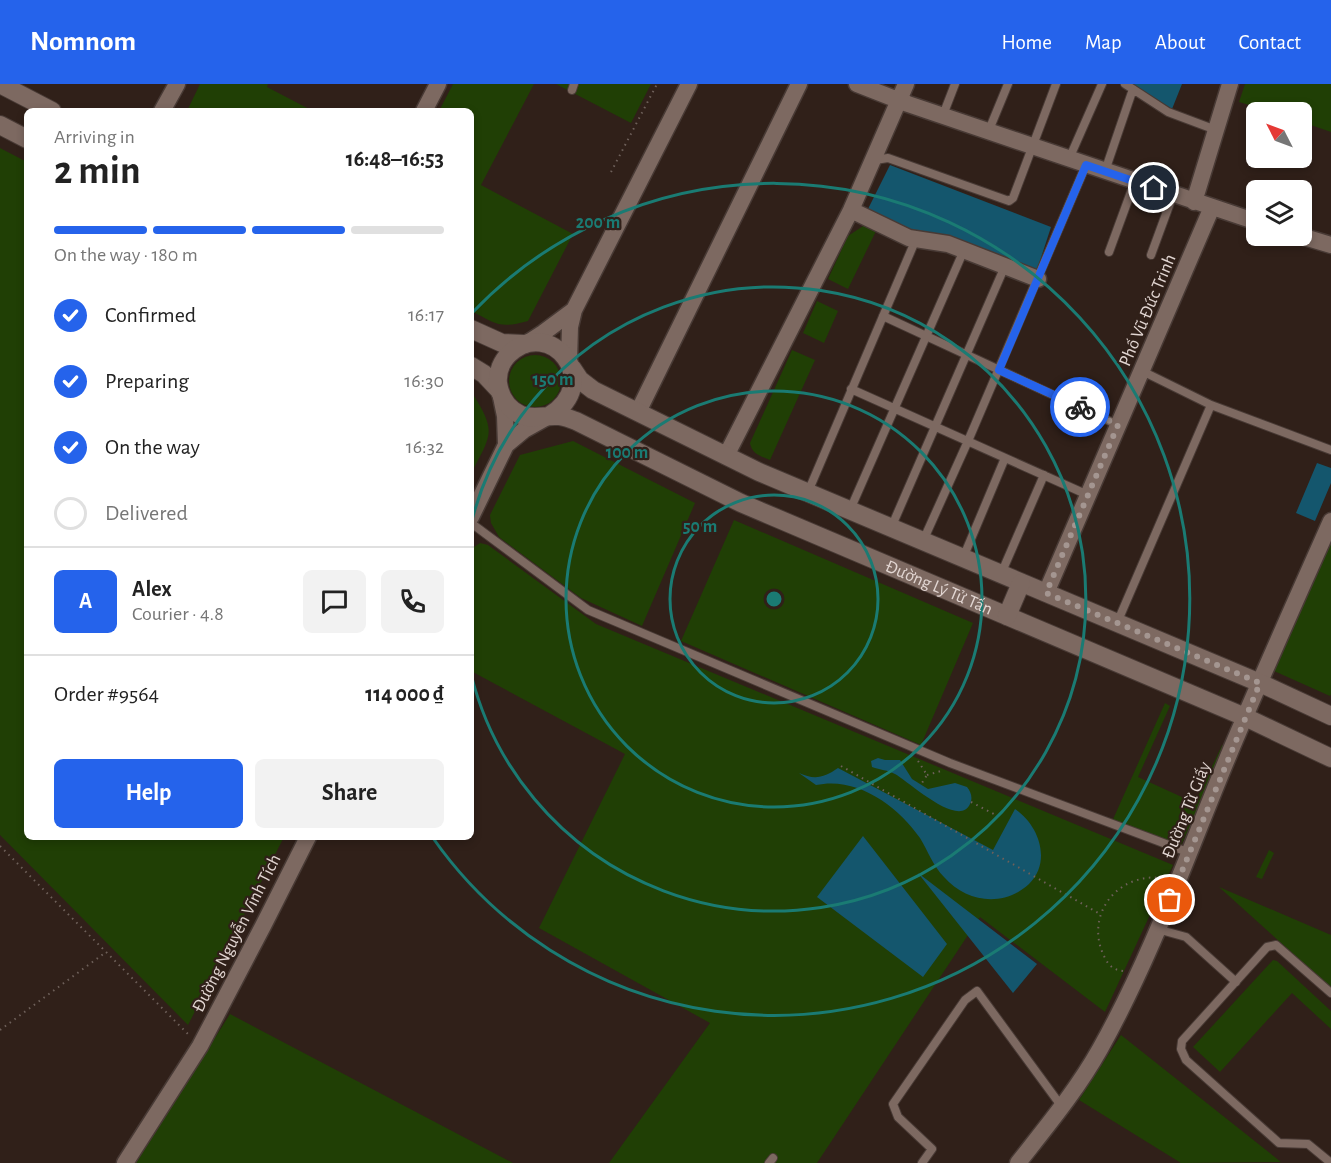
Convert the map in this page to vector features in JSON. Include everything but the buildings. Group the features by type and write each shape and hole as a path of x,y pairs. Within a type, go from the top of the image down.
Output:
{"street":[{"path":"0,84 46,108"},
{"path":"164,108 177,84"},
{"path":"426,108 438,84"},
{"path":"474,511 506,445 524,430 560,409 569,399 573,387 570,364 570,327 574,310 689,84"},
{"path":"638,412 799,84"},
{"path":"857,84 899,101 1246,218"},
{"path":"726,456 851,210 906,84"},
{"path":"1194,202 1230,84"},
{"path":"0,125 24,137"},
{"name":"Phố Vũ Đức Trinh","path":"1046,593 1212,207"},
{"path":"851,210 909,238 948,244 1038,279"},
{"path":"1312,238 1329,240"},
{"path":"474,329 502,343 526,344 574,310"},
{"path":"506,445 505,416 498,378 500,367 506,356 515,348 538,342 549,344 561,351 570,364"},
{"name":"Đường Lý Tử Tấn","path":"570,364 580,380 593,390 726,456 850,511 1260,683 1331,716"},
{"path":"474,368 484,374 499,390 504,401 512,410 523,416 536,418 549,416"},
{"name":"Đường Lý Tử Tấn","path":"549,416 561,416 576,421 741,503 1245,717 1331,758"},
{"name":"Đường Từ Giấy","path":"1018,1163 1062,1108 1099,1051 1122,1007 1331,520"},
{"path":"1007,616 1021,583"},
{"name":"Đường Nguyễn Vĩnh Tích","path":"125,1163 200,1046 307,840"}],"lane":[{"path":"943,115 955,84"},
{"path":"989,130 1008,84"},
{"path":"873,161 888,158 1009,201 1013,198 1056,84"},
{"path":"1069,159 1102,84"},
{"path":"1125,84 1168,112 1216,130"},
{"path":"1105,171 1134,89"},
{"path":"923,542 969,441 1086,165"},
{"path":"1109,252 1135,181"},
{"path":"1151,255 1173,195"},
{"path":"808,493 916,239"},
{"path":"850,511 964,250"},
{"path":"891,528 1005,266"},
{"path":"883,316 1118,425"},
{"path":"1142,371 1211,405 1331,450"},
{"path":"852,389 1088,495"},
{"path":"1117,623 1211,405"},
{"path":"963,558 1005,458"},
{"path":"1001,574 1044,475"},
{"path":"474,526 588,610 918,749 1190,853"},
{"path":"1157,929 1186,937 1236,982"},
{"path":"1330,1163 1308,1144 1279,1143 1186,1060 1181,1049 1182,1041 1267,947 1276,945 1331,993"},
{"path":"922,1163 932,1149 898,1117 893,1104 965,1000 977,991 1062,1108"}],"path":[{"path":"611,172 657,84"},
{"path":"918,749 918,762 927,775 920,786"},
{"path":"841,766 1100,914"},
{"path":"971,802 994,814"},
{"path":"0,846 200,1046"},
{"path":"1137,972 1115,970 1107,963 1096,932 1100,914 1116,891 1132,882 1158,877 1176,885"},
{"path":"0,1030 106,952"}],"green space":[{"path":"200,84 268,84 267,87 307,108 188,108"},
{"path":"453,84 534,84 481,185 573,234 528,321 504,325 474,312 474,108 441,108"},
{"path":"556,84 651,84 631,123"},
{"path":"1245,84 1331,84 1331,132 1312,125 1312,102 1246,102 1246,104 1239,102"},
{"path":"0,148 24,160 24,840 282,840 188,1025 0,835"},
{"path":"866,224 877,229 848,289 828,279 848,236"},
{"path":"817,301 838,311 824,343 803,333"},
{"path":"792,350 815,360 770,460 755,452 750,443"},
{"path":"530,355 540,355 554,362 561,381 554,400 540,407 530,407 520,403 513,396 509,386 509,376 513,366 520,359"},
{"path":"474,396 488,424 489,432 484,450 474,468"},
{"path":"573,441 695,503 642,626 581,598 499,537 491,523 490,515 520,455"},
{"path":"734,520 973,623 921,745 681,641"},
{"path":"1331,541 1331,694 1330,696 1274,671"},
{"path":"480,543 488,545 596,624 1173,865 1105,1012 980,917 817,1163 609,1163 710,1023 539,928 625,754 474,673 474,547"},
{"path":"1165,703 1170,706 1138,777 1195,803 1222,745 1226,747 1177,854 1110,826"},
{"path":"1269,850 1274,853 1262,879 1256,877"},
{"path":"1219,887 1331,935 1331,988"},
{"path":"1273,960 1277,961 1331,1011 1331,1029 1292,993 1220,1072 1193,1047"},
{"path":"230,1014 513,1163 136,1163"},
{"path":"1121,1035 1281,1162 1181,1163 1079,1100"}],"water":[{"path":"1133,84 1182,84 1172,109"},
{"path":"890,165 1051,227 1037,270 957,239 913,230 866,213"},
{"path":"1317,463 1331,468 1331,483 1315,521 1296,513"},
{"path":"878,758 900,760 912,779 928,789 955,783 967,787 971,795 970,804 964,810 955,811 933,801 895,774 872,767 871,761"},
{"path":"838,768 993,850 1015,809 1031,824 1040,844 1040,865 1036,875 1019,892 1008,897 985,899 963,892 940,873 911,826 888,805 861,789 831,783 816,785 799,773 809,777 819,777"},
{"path":"863,836 947,944 923,977 817,897"},
{"path":"918,873 1037,964 1013,993"}],"way so far":[{"path":"1080,407 1118,425 1046,593 1260,683 1170,900"}],"route":[{"path":"1080,407 999,370 1086,165 1154,188"}]}
